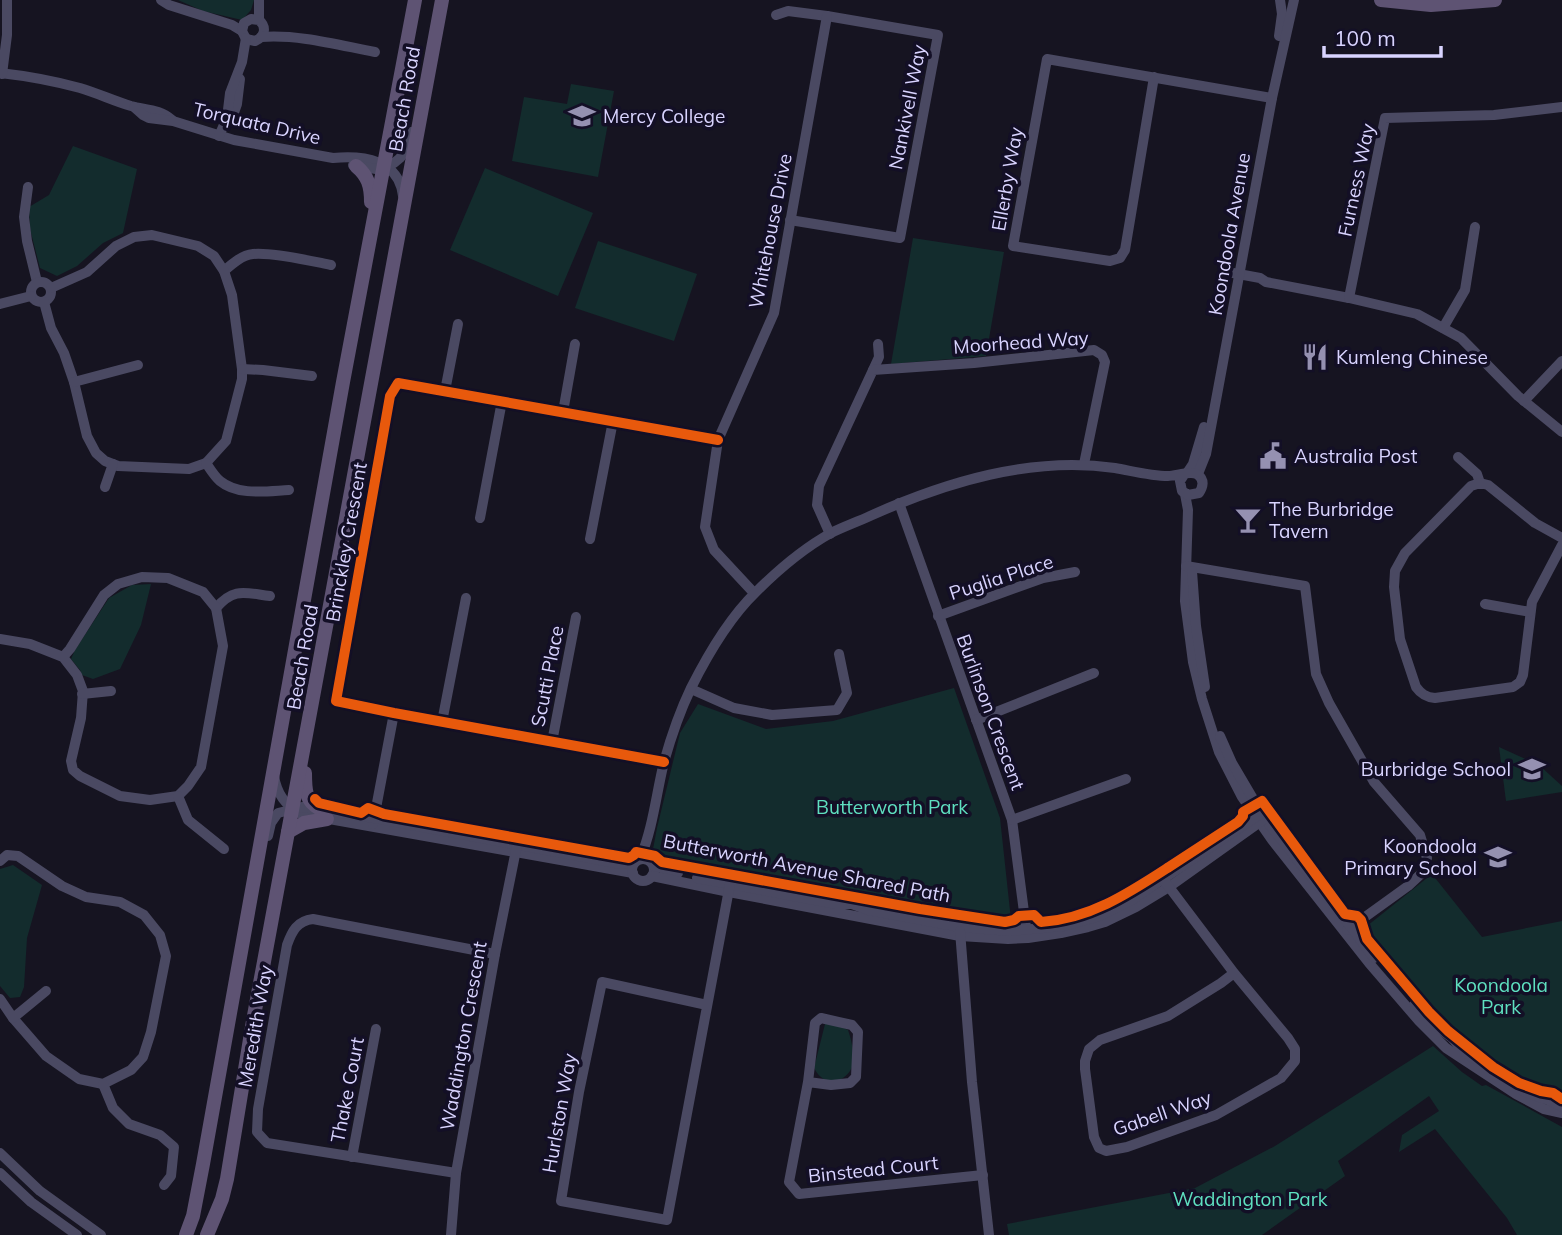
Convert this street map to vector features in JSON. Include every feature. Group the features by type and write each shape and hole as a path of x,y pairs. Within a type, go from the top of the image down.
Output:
{"main road":[{"name":"Beach Road","path":"186,1235 201,1177 368,245 415,0"},
{"name":"Beach Road","path":"207,1235 225,1189 253,1021 442,0"},
{"path":"1381,0 1431,5 1495,0"},
{"path":"356,166 366,176 370,187 368,245"},
{"path":"318,527 327,538 332,538 345,528"},
{"path":"288,832 324,814 309,801 305,785 304,751"}],"street":[{"path":"161,0 169,5 275,36 375,52"},
{"name":"Koondoola Avenue","path":"1280,0 1281,23 1269,97 1235,276 1206,454 1188,483 1188,566 1207,695 1219,733 1260,817 1398,997 1446,1048 1516,1094 1544,1109 1562,1113"},
{"name":"Koondoola Avenue","path":"1269,97 1294,0"},
{"path":"223,137 237,104 250,29 258,3"},
{"path":"0,25 7,4"},
{"path":"1,74 7,35 7,4"},
{"name":"Nankivell Way","path":"776,15 788,11 938,35 900,238 790,220"},
{"name":"Whitehouse Drive","path":"754,593 713,550 705,527 718,440 774,313 827,16"},
{"name":"Ellerby Way","path":"1154,77 1125,250 1120,258 1110,261 1013,246 1047,58 1269,97"},
{"name":"Torquata Drive","path":"1,74 43,79 82,89 134,107 152,109 173,121 223,137 333,158 377,161 383,165 376,169 344,164 333,158"},
{"path":"383,165 394,163 405,151 420,93 428,80"},
{"name":"Furness Way","path":"1349,298 1385,118 1494,115 1562,107"},
{"path":"383,165 393,172 402,184 404,205"},
{"path":"28,187 24,217 37,282"},
{"path":"1443,328 1465,290 1475,227"},
{"path":"44,302 51,328 64,353 74,382 87,436 96,453 105,461 118,466 189,469 206,463 226,441 242,379 242,369 232,295 224,271 214,256 198,246 152,235 134,236 116,246 87,272 51,288"},
{"path":"224,271 236,261 252,254 275,255 331,265"},
{"path":"1235,276 1259,284 1266,282 1417,314 1461,338 1524,401 1562,432"},
{"path":"32,296 31,291 37,282 43,281 49,285 52,292 44,302"},
{"path":"0,304 32,296 44,302"},
{"path":"445,391 458,324"},
{"path":"563,412 575,344"},
{"path":"830,534 817,505 819,486 873,370 878,357 878,344"},
{"name":"Moorhead Way","path":"873,370 974,363 1094,350 1102,355 1105,362 1084,464"},
{"path":"1524,401 1562,361"},
{"path":"74,382 138,365"},
{"path":"242,369 312,376"},
{"name":"Brinckley Crescent","path":"664,762 336,701 390,396 398,383 718,440"},
{"path":"480,518 502,401"},
{"path":"590,539 613,421"},
{"path":"1458,457 1477,474 1480,483"},
{"path":"206,463 219,481 232,489 289,490"},
{"path":"105,487 113,464"},
{"path":"644,866 664,762 675,724 715,642 754,593 780,570 830,534 899,503 954,484 1050,465 1084,464 1165,476 1188,483"},
{"path":"1562,538 1535,523 1488,485 1480,483 1471,486 1405,553 1395,571 1394,587 1400,639 1416,687 1421,693 1435,698 1513,687 1520,682 1532,602 1562,545"},
{"name":"Burlinson Crescent","path":"899,503 1012,820 1027,934"},
{"path":"1188,566 1306,586 1316,674 1329,703 1374,782 1420,835 1427,858 1423,872 1348,929"},
{"name":"Puglia Place","path":"938,617 1043,578 1075,572"},
{"path":"0,639 30,644 63,657 77,675 83,691 81,718 71,761 72,770 120,796 150,800 178,796 201,767 223,646 216,608 203,592 168,578 142,577 118,584 104,595 63,657"},
{"path":"216,608 226,596 237,593 270,596"},
{"path":"442,722 466,598"},
{"path":"1485,604 1530,612"},
{"name":"Scutti Place","path":"552,743 576,617"},
{"path":"691,689 734,708 772,715 837,710 847,693 838,654"},
{"path":"976,720 1094,673"},
{"path":"82,694 111,691"},
{"path":"373,822 394,713"},
{"path":"274,773 281,798 293,810"},
{"path":"1012,820 1126,779"},
{"path":"178,796 188,820 224,849"},
{"path":"257,868 275,816 283,811 302,807 324,814 516,849 644,866 851,916 1009,939 1027,934 1061,933 1105,922 1136,907 1260,817"},
{"name":"Waddington Crescent","path":"451,1235 456,1173 516,849"},
{"path":"0,861 7,855 19,856 62,886 86,897 120,902 144,915 160,935 166,956 151,1032 143,1057 131,1070 103,1084 79,1079 46,1056 0,999"},
{"name":"Gabell Way","path":"1166,883 1234,973 1288,1038 1294,1049 1295,1061 1281,1078 1216,1115 1127,1147 1106,1151 1100,1148 1094,1137 1084,1061 1089,1049 1100,1040 1168,1016 1234,973"},
{"name":"Hurlston Way","path":"707,1005 602,982 579,1092 561,1201 667,1220 729,888"},
{"name":"Meredith Way","path":"456,1173 267,1143 257,1132 258,1109 287,945 290,935 300,923 313,919 495,954"},
{"name":"Koondoola Avenue","path":"1348,929 1405,996 1464,1052 1498,1077 1532,1095 1546,1097 1562,1107"},
{"path":"960,931 972,1083 989,1235"},
{"path":"13,1017 46,991"},
{"name":"Binstead Court","path":"808,1082 831,1085 850,1083 856,1077 859,1032 852,1025 821,1018 816,1023 789,1182 799,1194 983,1175"},
{"name":"Thake Court","path":"352,1157 376,1029"},
{"path":"103,1084 113,1108 129,1124 160,1135 174,1147 172,1176 164,1185"},
{"path":"0,1153 40,1191 101,1235"},
{"path":"0,1173 31,1202 77,1235"},
{"path":"70,1213 87,1235"}],"green space":[{"path":"178,0 254,0 251,10 242,20 203,11"},
{"path":"571,84 614,91 598,177 512,161 524,97 567,104"},
{"path":"73,146 137,169 123,233 103,243 77,266 57,276 40,268 30,229 29,207 49,195"},
{"path":"485,168 593,213 558,296 450,250"},
{"path":"913,238 1004,252 986,356 891,364"},
{"path":"598,241 697,274 674,341 575,308"},
{"path":"151,584 141,625 120,669 93,679 82,675 71,659 109,598 132,585"},
{"name":"Butterworth Park","path":"954,688 1000,818 1012,929 650,865 680,733 698,704 766,729 833,721"},
{"path":"1499,747 1539,765 1562,786 1562,792 1506,801"},
{"path":"13,865 42,885 27,938 24,987 20,997 10,998 0,986 0,869"},
{"name":"Koondoola Park","path":"1432,874 1482,937 1562,921 1562,1102 1482,1063 1421,1005 1357,934"},
{"path":"825,1024 835,1024 848,1030 853,1064 840,1080 825,1080 814,1068"},
{"name":"Waddington Park","path":"1433,1046 1482,1086 1486,1085 1562,1127 1562,1235 1517,1235 1507,1218 1435,1129 1399,1152 1402,1135 1439,1111 1429,1096 1338,1161 1345,1176 1262,1235 1009,1235 1007,1224 1195,1188 1275,1146"}],"cycle path":[{"path":"664,762 336,701 390,396 398,383 718,440"},
{"name":"Butterworth Avenue Shared Path","path":"315,799 319,803 361,813 368,808 384,814 629,858 636,852 655,856 662,862 1005,922 1019,916 1034,915 1041,922 1059,920 1108,903 1238,822 1243,812 1262,801 1345,914 1357,916 1361,920 1367,939 1448,1031 1493,1067 1519,1083 1553,1093 1562,1099"}],"place":[{"name":"Mercy College","path":"582,116"},
{"name":"Kumleng Chinese","path":"1315,357"},
{"name":"Australia Post","path":"1273,456"},
{"name":"The Burbridge Tavern","path":"1248,520"},
{"name":"Burbridge School","path":"1532,769"},
{"name":"Koondoola Primary School","path":"1498,857"}]}
